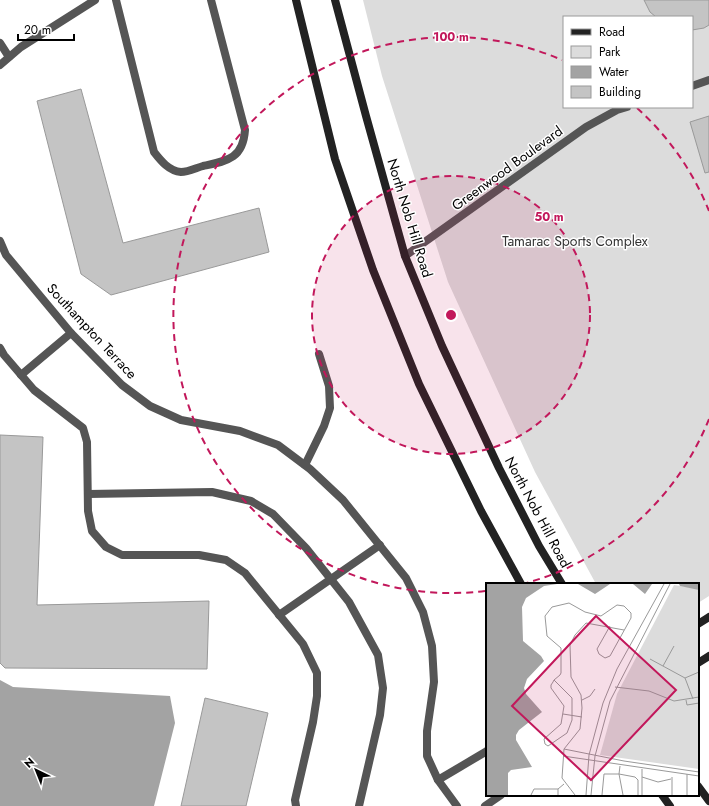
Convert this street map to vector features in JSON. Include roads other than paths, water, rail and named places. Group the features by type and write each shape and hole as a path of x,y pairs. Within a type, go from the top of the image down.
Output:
{"main road":[{"path":"296,0 335,159 373,270 419,384 481,511 520,583"},
{"name":"North Nob Hill Road","path":"335,0 405,256 442,346 499,468 539,546 561,583"},
{"path":"699,623 709,617"},
{"path":"699,662 709,656"},
{"path":"699,787 709,801"},
{"path":"663,796 670,806"}],"street":[{"path":"0,65 21,47 95,0"},
{"path":"116,0 154,152 165,166 181,172 228,160 238,152 244,141 245,130 211,0"},
{"path":"0,43 9,57"},
{"path":"693,86 709,80"},
{"name":"Greenwood Boulevard","path":"405,256 586,127 617,110 624,108"},
{"name":"Southampton Terrace","path":"0,241 6,255 71,333 122,385 150,406 181,420 240,431 278,445 305,465 343,500 380,545 406,578 423,612 432,646 434,682 427,732 427,756 438,780 457,806"},
{"path":"21,375 71,333"},
{"path":"0,348 4,355 34,390 83,428 87,442 88,511 92,531 106,547 122,555 199,555 226,560 245,573 303,644 317,673 316,702 313,722 295,800 296,806"},
{"path":"305,465 324,426 330,408 329,386 319,354"},
{"path":"88,494 212,492 251,501 273,514 306,548 349,602 378,655 383,688 380,715 359,806"},
{"path":"279,615 380,545"},
{"path":"438,780 486,752"},
{"path":"485,806 500,796"}],"water":[{"path":"0,680 13,687 170,696 175,723 154,806 0,806"}],"park label":[{"name":"Tamarac Sports Complex","path":"575,241"}]}
